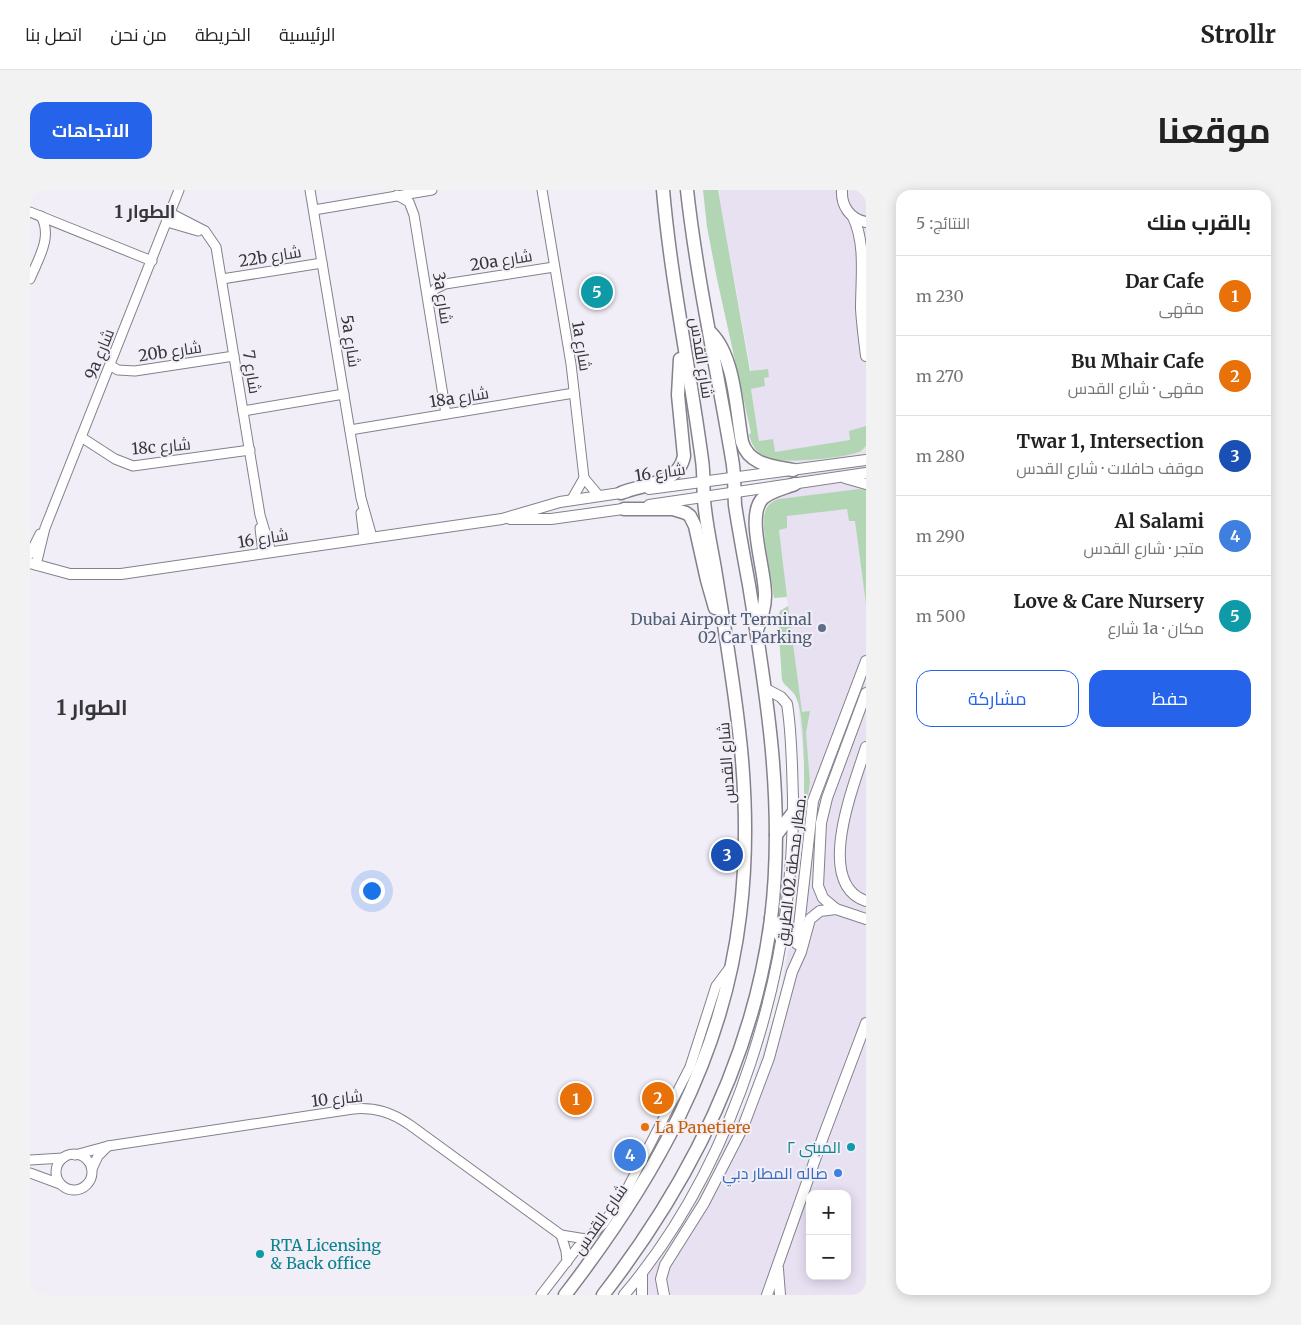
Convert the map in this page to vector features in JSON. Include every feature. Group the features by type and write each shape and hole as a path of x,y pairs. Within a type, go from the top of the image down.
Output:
{"main road":[{"name":"شارع القدس","path":"565,1295 622,1219 672,1133 707,1050 731,966 740,917 746,810 741,737 704,496 702,461 682,339 663,190"},
{"name":"شارع القدس","path":"603,1295 662,1211 714,1115 728,1083 750,1018 771,918 776,835 774,756 766,689 734,478 687,190"},
{"path":"710,331 718,340 728,360 742,442 746,452 761,463 793,470"},
{"path":"621,493 667,478 681,466 684,451 678,395 682,339"},
{"path":"756,632 762,615 765,595 762,559 755,527 756,510 763,498 795,484"},
{"path":"624,509 673,509 686,512 690,516 695,526 709,591 724,626"},
{"path":"776,835 793,813"},
{"path":"771,918 781,937"}],"street":[{"name":"9a شارع","path":"33,564 45,528 111,366 179,190"},
{"name":"5a شارع","path":"310,190 368,538"},
{"path":"314,210 432,190"},
{"name":"1a شارع","path":"542,190 574,393 584,478"},
{"path":"842,190 845,207 860,229 863,243 862,323 866,356"},
{"name":"3a شارع","path":"397,195 409,202 412,208 446,414"},
{"path":"30,212 152,261"},
{"path":"30,279 45,240 46,230 41,216"},
{"path":"853,217 866,222"},
{"name":"شارع 7","path":"169,218 198,226 210,236 218,255 267,552"},
{"name":"22b شارع","path":"222,279 322,263"},
{"name":"20a شارع","path":"428,298 435,289 446,284 554,267"},
{"name":"20b شارع","path":"111,366 118,370 135,371 234,356"},
{"name":"18a شارع","path":"350,430 574,393"},
{"path":"243,411 344,394"},
{"name":"18c شارع","path":"81,438 121,462 133,466 250,450"},
{"path":"854,461 866,452"},
{"path":"734,478 866,460"},
{"path":"735,492 866,473"},
{"path":"842,477 866,484"},
{"path":"572,500 584,478 599,496"},
{"name":"شارع 16","path":"502,519 572,500 734,478"},
{"name":"شارع 16","path":"33,564 70,574 104,576 502,519 551,518 735,492"},
{"name":"9a شارع","path":"30,554 45,528"},
{"name":"مطار محطة 02 الطريق.","path":"792,972 801,920 813,801 866,661"},
{"path":"624,1295 642,1274 695,1188 733,1108 760,1032 781,937 790,875 793,813 787,704 781,697 766,689"},
{"name":"مطار محطة 02 الطريق.","path":"836,909 823,898 818,886 821,823 827,798 866,692"},
{"path":"866,747 844,821 840,857 842,875 846,886 853,894 866,901"},
{"path":"664,1295 661,1278 665,1265 726,1164 751,1107 777,1032 792,972 801,952 810,919 820,911 836,909 866,919"},
{"path":"541,1295 566,1262 610,1214 641,1163 690,1067 716,986 731,966"},
{"path":"767,1295 822,1137 866,1024"},
{"name":"شارع 10","path":"75,1154 108,1146 365,1108 388,1112 420,1132 561,1235 586,1239"},
{"path":"30,1173 60,1184 70,1190 80,1190 88,1184 98,1156 108,1146"},
{"path":"30,1160 63,1158 75,1154 86,1159 92,1170"},
{"path":"60,1184 57,1168 63,1158"},
{"path":"561,1235 566,1251 566,1262"},
{"path":"777,1266 780,1295"},
{"path":"642,1274 642,1295"}],"shaded area":[{"path":"718,190 866,190 866,1295 636,1295 710,1175 747,1100 779,1002 800,879 804,762 798,703 794,693 782,680 778,619 780,611 788,606 766,440 759,441 751,389 765,386 764,378 769,377 751,371"}],"green space":[{"path":"703,190 718,190 750,371 768,369 769,377 764,378 765,386 751,389 759,441 773,439 775,452 850,440 849,431 866,426 866,446 861,451 830,458 775,460 761,454 753,446 749,435 751,433 717,279 707,227"},
{"path":"859,489 866,490 866,604 855,521 849,521 847,509 787,516 787,528 779,530 787,597 774,598 764,530 765,512 768,505 779,499"},
{"path":"788,606 802,712 810,711 806,733 810,782 808,796 804,795 803,745 799,706 795,695 782,680 778,619 780,611"}],"place":[{"name":"Love & Care Nursery","path":"597,292"},
{"name":"Dubai Airport Terminal 02 Car Parking","path":"822,628"},
{"name":"Twar 1, Intersection","path":"727,855"},
{"name":"Bu Mhair Cafe","path":"658,1098"},
{"name":"Dar Cafe","path":"576,1099"},
{"name":"La Panetiere","path":"645,1127"},
{"name":"المبنى ٢","path":"851,1147"},
{"name":"Al Salami","path":"630,1155"},
{"name":"صاله المطار دبي","path":"838,1173"},
{"name":"RTA Licensing & Back office","path":"260,1254"}],"district":[{"name":"الطوار 1","path":"145,212"},
{"name":"الطوار 1","path":"92,708"}]}
